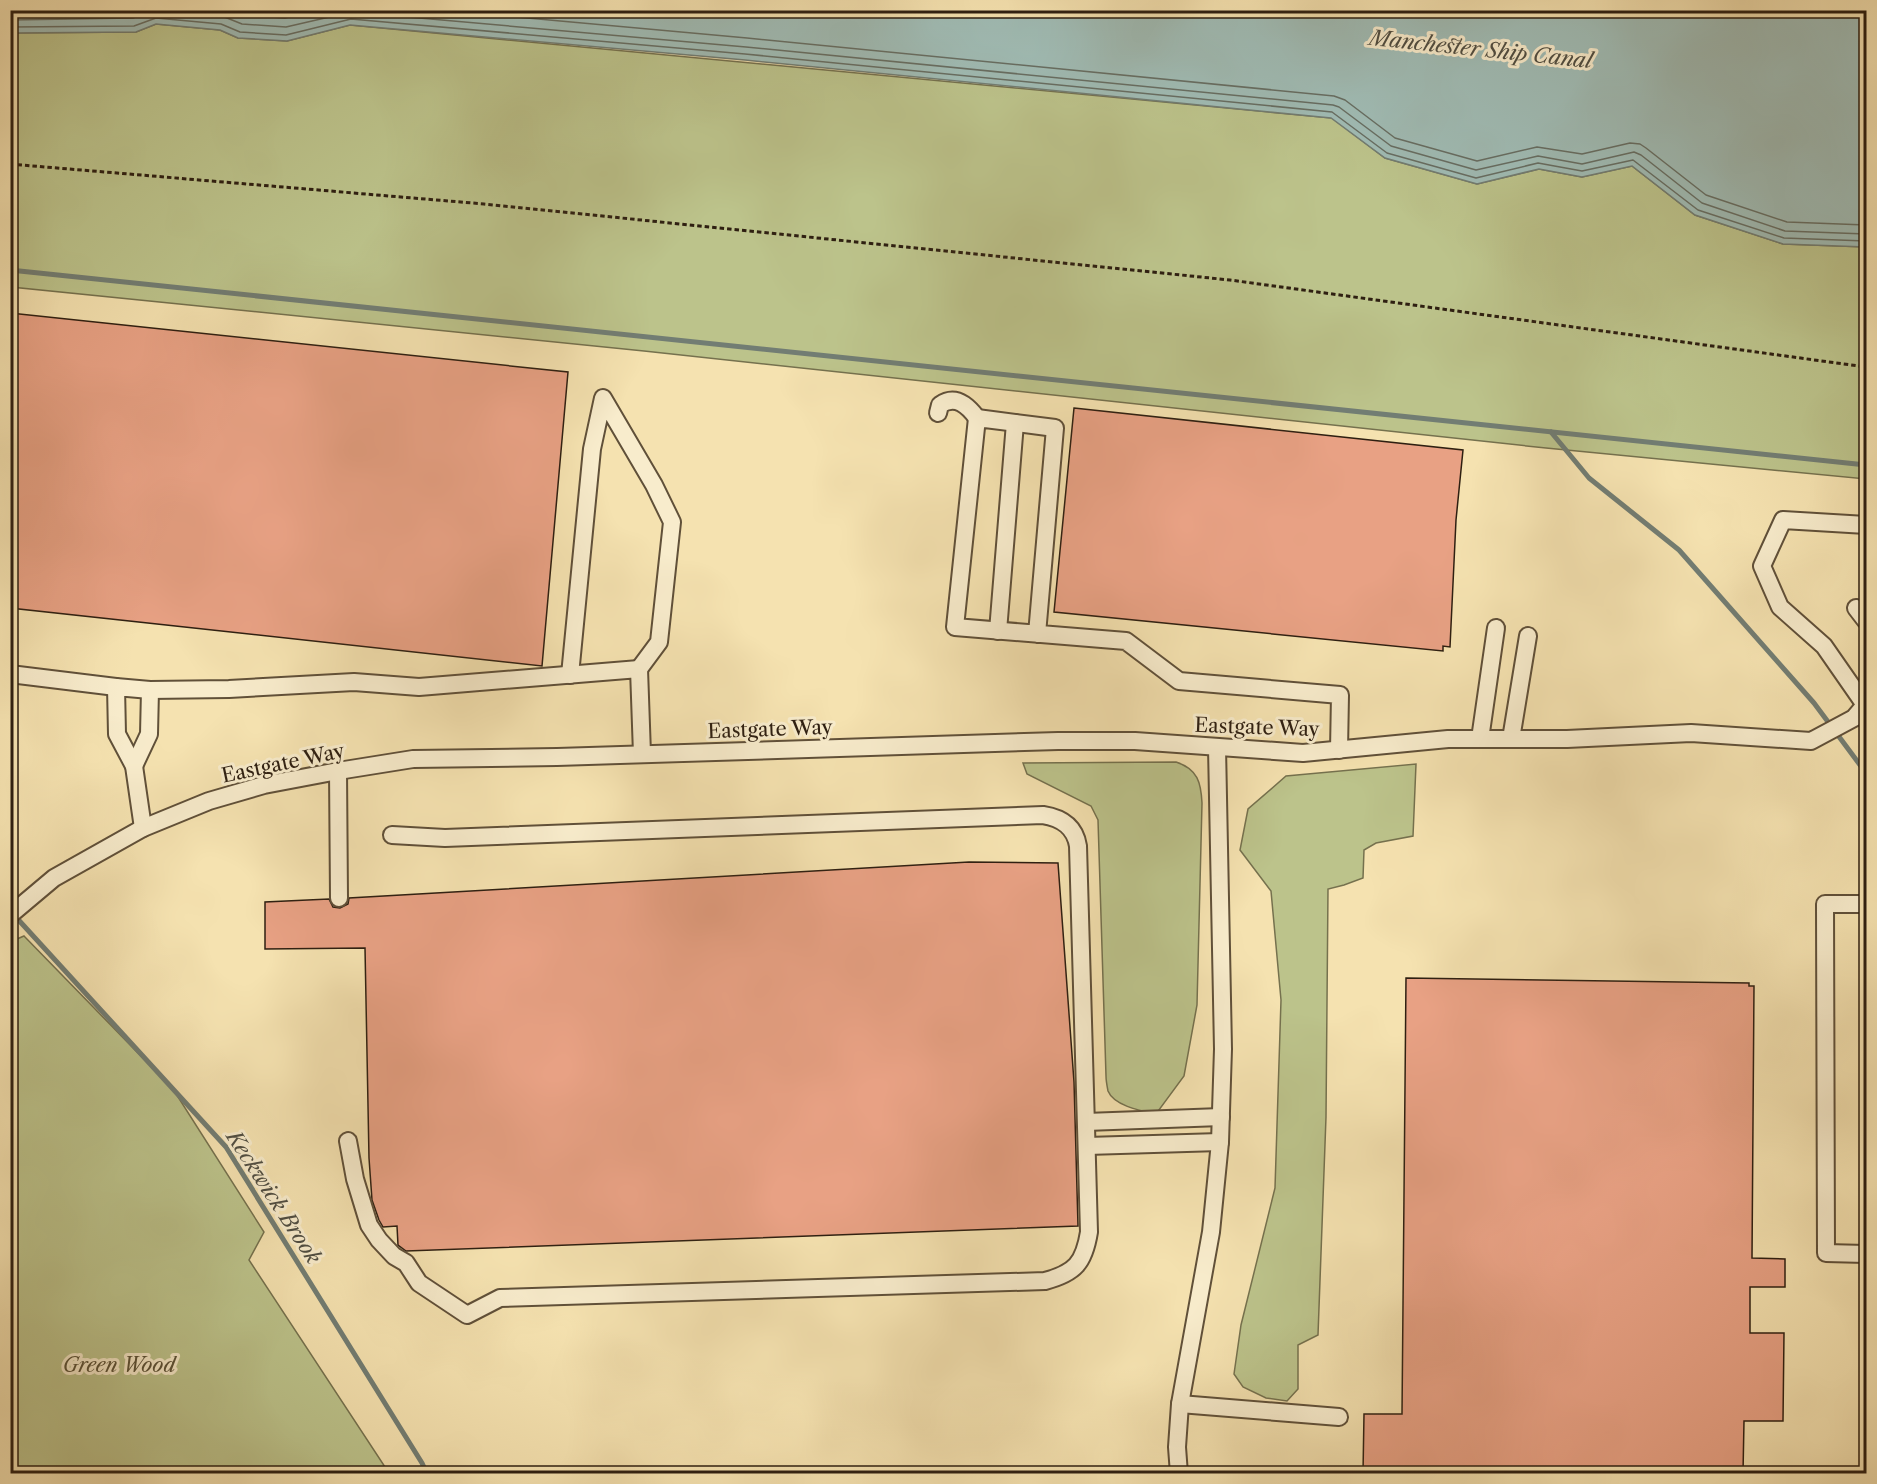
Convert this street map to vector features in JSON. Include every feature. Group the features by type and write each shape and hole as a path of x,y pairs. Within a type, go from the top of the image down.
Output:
{"street":[{"path":"570,675 592,449 603,398 654,485 672,522 658,642 639,669 642,754"},
{"path":"938,413 940,405 946,401 956,402 967,405 977,418 955,627 1126,641 1179,681 1340,695 1339,750"},
{"path":"977,418 1055,428 1037,634"},
{"path":"998,631 1015,423"},
{"path":"1866,525 1783,520 1762,566 1780,607 1824,646 1866,706"},
{"path":"1480,739 1496,628"},
{"path":"1511,739 1528,636"},
{"path":"10,674 150,690 229,689 354,682 419,687 639,669"},
{"path":"116,687 117,734 134,766 143,828"},
{"path":"134,766 149,734 150,690"},
{"name":"Eastgate Way","path":"10,915 54,878 143,828 210,801 264,785 413,759 556,758 1058,741 1135,741 1303,753 1448,740 1567,739 1691,733 1811,741 1854,718 1866,706"},
{"path":"1179,1473 1177,1447 1180,1404 1211,1232 1220,1142 1223,1049 1217,747"},
{"path":"338,771 339,898"},
{"path":"348,1141 355,1179 369,1226 394,1256 406,1263 419,1283 467,1315 500,1298 1045,1281 1070,1272 1078,1265 1087,1244 1089,1218 1078,846 1074,832 1062,820 1043,815 445,838 392,835"},
{"path":"1866,904 1824,904 1826,1253 1866,1254"},
{"path":"1086,1122 1221,1117"},
{"path":"1087,1146 1220,1142"},
{"path":"1180,1404 1339,1417"}],"path":[{"path":"10,164 484,204 1230,280 1866,367"}],"green space":[{"path":"156,24 220,30 238,38 287,41 350,25 1332,118 1385,158 1477,184 1539,169 1582,177 1632,166 1695,215 1783,244 1866,247 1866,479 1546,448 644,351 11,287 10,33 136,32"},
{"path":"1176,762 1194,773 1199,783 1202,803 1197,1005 1184,1076 1156,1114 1122,1104 1108,1091 1098,820 1091,806 1027,774 1023,763"},
{"path":"1416,764 1413,836 1376,843 1364,850 1363,878 1328,889 1326,1117 1318,1335 1298,1345 1298,1389 1287,1401 1266,1398 1243,1387 1234,1374 1241,1325 1275,1188 1281,1000 1271,891 1240,850 1248,809 1286,776"},
{"name":"Green Wood","path":"24,936 173,1089 264,1232 249,1260 389,1473 11,1473 10,942"}],"water":[{"name":"Manchester Ship Canal","path":"10,11 1866,11 1866,247 1783,244 1695,215 1632,166 1582,177 1539,169 1477,184 1385,158 1331,118 745,60 350,25 287,41 238,38 220,30 156,24 136,32 11,33"}],"building":[{"path":"10,313 568,372 542,666 10,608"},
{"path":"1074,408 1463,450 1456,520 1450,647 1443,646 1443,651 1054,612"},
{"path":"969,862 1058,863 1074,1082 1078,1226 406,1251 398,1245 397,1226 383,1227 372,1200 369,1158 365,948 265,949 265,902 329,899 333,907 340,908 348,904 349,898"},
{"path":"1406,978 1749,983 1749,986 1754,986 1752,1258 1785,1259 1785,1287 1750,1287 1750,1333 1784,1333 1783,1421 1744,1421 1743,1473 1363,1473 1364,1414 1402,1414"}],"waterway":[{"path":"10,270 1866,465"},
{"path":"1551,432 1589,478 1679,550 1814,703 1866,773"},
{"name":"Keckwick Brook","path":"14,915 226,1147 427,1474"}]}
